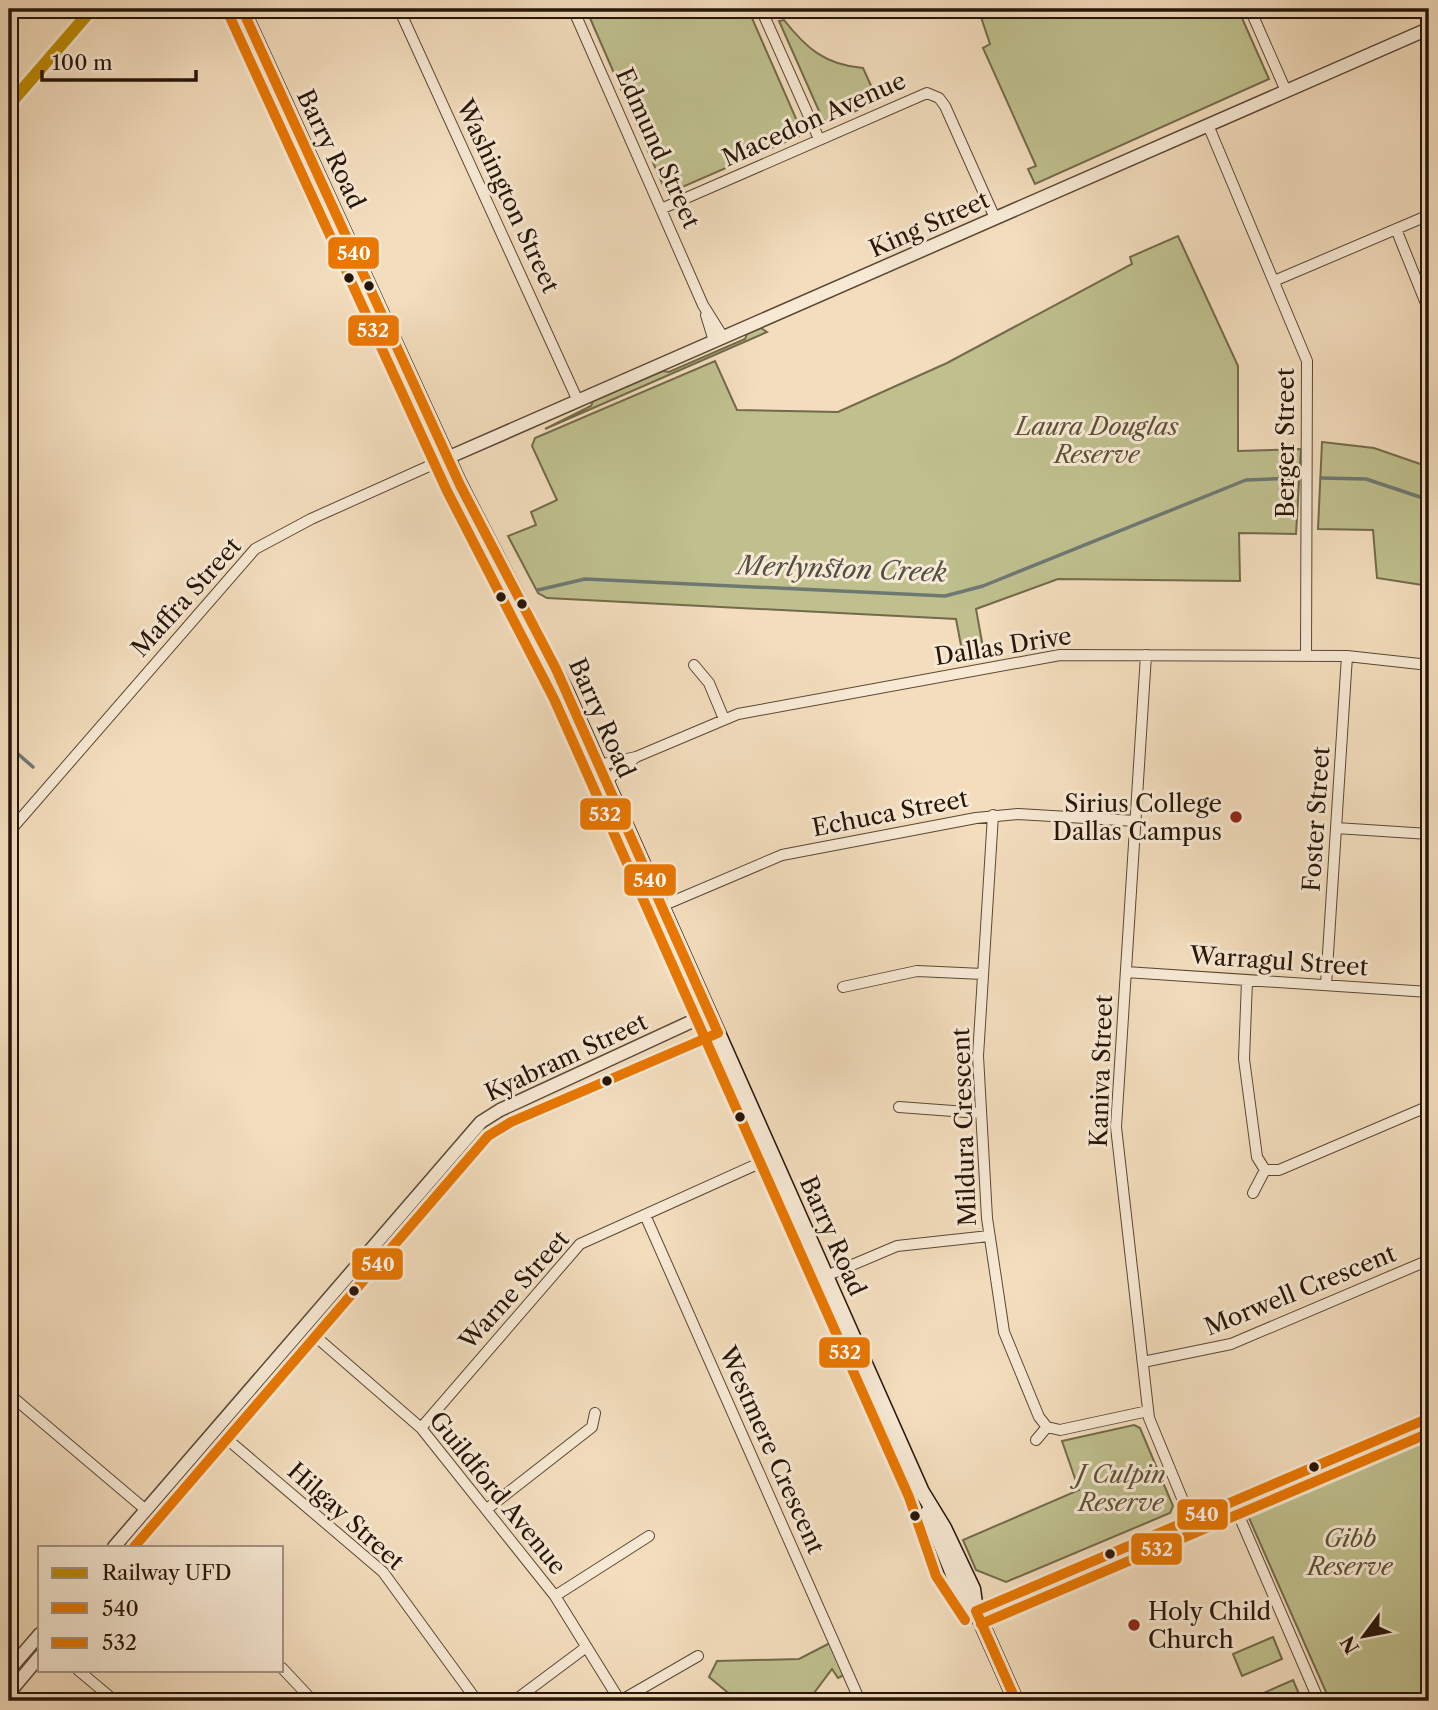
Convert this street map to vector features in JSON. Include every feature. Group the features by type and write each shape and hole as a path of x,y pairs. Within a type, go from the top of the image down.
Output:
{"main road":[{"name":"Barry Road","path":"242,9 447,458 556,669 922,1492 944,1528 972,1589 976,1611 1016,1701"}],"street":[{"name":"Washington Street","path":"399,9 578,401"},
{"name":"Edmund Street","path":"573,9 718,339"},
{"path":"761,9 819,139"},
{"path":"1250,9 1286,91"},
{"name":"King Street","path":"447,458 1429,30"},
{"name":"Macedon Avenue","path":"661,209 920,95 935,95 945,106 995,218"},
{"name":"Berger Street","path":"1208,125 1307,361 1306,655"},
{"path":"1274,281 1429,215"},
{"path":"1396,229 1429,311"},
{"name":"Maffra Street","path":"9,832 255,549 311,519 447,458"},
{"name":"Dallas Drive","path":"599,765 636,757 724,719 1060,655 1347,656 1429,665"},
{"name":"Kaniva Street","path":"1146,655 1116,1127 1148,1411 1191,1520"},
{"name":"Foster Street","path":"1326,985 1347,656"},
{"path":"694,666 709,683 724,719"},
{"name":"Dallas Drive","path":"607,782 636,757"},
{"name":"Echuca Street","path":"662,906 782,855 993,815 1136,821"},
{"name":"Mildura Crescent","path":"993,815 978,1056 989,1236 1006,1340 1039,1417 1048,1427"},
{"path":"1336,828 1429,834"},
{"path":"843,987 917,971 983,974"},
{"name":"Warragul Street","path":"1126,972 1429,992"},
{"path":"1247,981 1244,1059 1257,1157 1265,1170"},
{"name":"Kyabram Street","path":"115,1546 481,1122 500,1110 710,1013"},
{"name":"Kyabram Street","path":"139,1546 227,1439 488,1136 502,1126 718,1033"},
{"path":"1265,1170 1279,1170 1429,1106"},
{"path":"899,1107 980,1113"},
{"path":"452,1154 464,1163"},
{"name":"Warne Street","path":"421,1428 580,1244 773,1157"},
{"path":"1253,1193 1265,1170"},
{"name":"Westmere Crescent","path":"645,1215 860,1701"},
{"path":"826,1276 897,1246 989,1236"},
{"name":"Morwell Crescent","path":"1143,1362 1231,1345 1429,1260"},
{"path":"304,1327 315,1336"},
{"name":"Guildford Avenue","path":"315,1336 421,1428 555,1595 585,1648 620,1701"},
{"path":"9,1394 146,1510"},
{"path":"1036,1440 1048,1427 1060,1430 1148,1411"},
{"path":"487,1509 592,1427 595,1413"},
{"path":"976,1611 1429,1418"},
{"name":"Hilgay Street","path":"227,1439 383,1572 477,1701"},
{"path":"1233,1502 1319,1701"},
{"path":"131,1528 139,1546"},
{"path":"555,1595 649,1536"},
{"path":"26,1672 12,1667 38,1635"},
{"path":"514,1701 585,1648"},
{"path":"620,1701 698,1656"},
{"path":"9,1693 38,1658"},
{"path":"284,1670 313,1701"},
{"path":"80,1672 115,1701"}],"green space":[{"path":"586,9 748,9 801,130 799,136 671,192 665,190"},
{"path":"985,9 1238,9 1269,79 1035,184 1028,169 1036,166 983,48 990,44 981,17"},
{"path":"784,20 800,39 827,59 863,68 878,101 829,123 823,120 779,21"},
{"name":"Laura Douglas Reserve","path":"1178,236 1238,366 1238,451 1301,449 1296,534 1239,533 1240,581 1058,579 976,609 984,653 963,656 956,619 547,598 538,593 508,536 536,525 531,512 557,500 532,446 535,438 715,361 737,410 838,412 947,363 1132,264 1130,257"},
{"path":"761,328 767,332 545,429 591,406 593,401 745,339 747,334"},
{"path":"1322,442 1374,448 1429,467 1429,586 1377,578 1373,530 1318,529"},
{"name":"J Culpin Reserve","path":"1134,1425 1140,1428 1173,1506 1170,1513 1006,1582 976,1570 963,1540 1079,1490 1062,1441"},
{"name":"Gibb Reserve","path":"1429,1434 1429,1701 1330,1701 1249,1518 1254,1506 1261,1502"},
{"path":"1273,1637 1282,1659 1242,1676 1233,1654"},
{"path":"832,1642 846,1674 838,1678 832,1669 808,1701 738,1701 709,1677 717,1661 799,1659"},
{"path":"1293,1680 1302,1701 1250,1699"}],"waterway":[{"name":"Merlynston Creek","path":"538,590 585,579 945,596 983,586 1246,480 1294,478"},
{"name":"Merlynston Creek","path":"1321,478 1366,479 1429,500"},
{"name":"Merlynston Creek","path":"9,746 33,767"}],"rail line":[{"name":"UFD","path":"9,105 92,9"}],"transit line":[{"name":"540","path":"135,1546 488,1136 511,1122 718,1033 556,669 460,485 242,9"},
{"name":"532","path":"229,15 447,491 554,699 909,1497 936,1576 965,1620"},
{"name":"540","path":"976,1611 1429,1418"},
{"name":"532","path":"981,1624 1429,1433"},
{"name":"540","path":"976,1611 1016,1701"}],"place":[{"name":"Sirius College Dallas Campus","path":"1236,817"},
{"name":"Holy Child Church","path":"1134,1625"}]}
